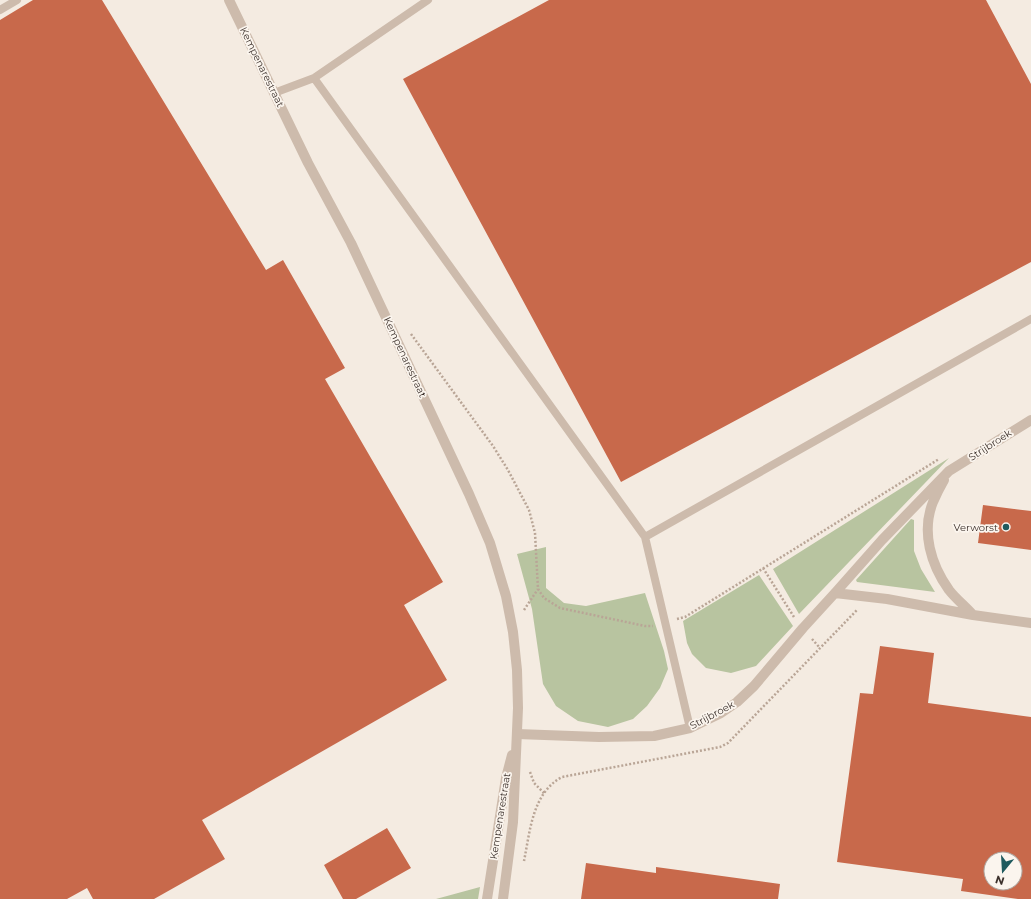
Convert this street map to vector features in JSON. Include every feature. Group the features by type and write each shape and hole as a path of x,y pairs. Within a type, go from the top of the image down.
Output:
{"street":[{"name":"Kempenarestraat","path":"229,0 308,163 351,243 466,487 490,544 506,596 513,632 517,670 518,708 513,822 503,899"},
{"name":"Strijbroek","path":"517,734 630,738 654,736 690,728 721,713 737,702 754,686 802,628 882,540 949,471 1031,420"},
{"path":"949,471 932,503 928,524 928,545 935,568 949,590 972,615"},
{"path":"835,593 887,598 972,615 1031,623"},
{"name":"Kempenarestraat","path":"487,899 506,778 517,734"}],"lane":[{"path":"0,10 17,0"},
{"path":"274,93 314,78 424,1"},
{"path":"314,78 645,537 690,728"},
{"path":"645,537 1031,319"}],"path":[{"path":"408,330 493,446 508,470 529,510 535,533 538,589 544,598 560,608 645,626 665,623 685,617 943,456"},
{"path":"763,568 802,628 820,648"},
{"path":"524,862 536,809 544,793 556,780 562,777 720,747 728,743 859,608"}],"green space":[{"path":"949,458 799,614 773,569"},
{"path":"911,519 914,520 914,551 921,569 935,592 857,582 856,580"},
{"path":"546,547 546,588 564,603 586,606 645,593 664,651 668,669 660,688 647,706 633,719 608,727 578,721 556,706 543,684 532,609 517,554"},
{"path":"759,575 793,626 756,666 731,673 706,668 692,654 687,643 683,621"},
{"path":"480,887 478,899 436,899"}],"building":[{"path":"33,0 102,0 266,270 283,260 345,368 325,379 443,582 404,605 447,680 202,820 225,859 154,899 93,899 87,888 67,899 0,899 0,20"},
{"path":"549,0 986,0 1031,84 1031,262 621,482 403,79"},
{"name":"Verworst","path":"983,505 1031,511 1031,550 978,543"},
{"path":"880,646 934,653 928,703 1031,717 1031,899 1018,899 961,891 963,879 837,862 860,693 873,694"},
{"path":"387,828 411,868 356,899 343,899 324,865"},
{"path":"586,863 656,873 656,867 780,884 778,899 581,899"}],"place":[{"name":"Verworst","path":"1006,527"}]}
